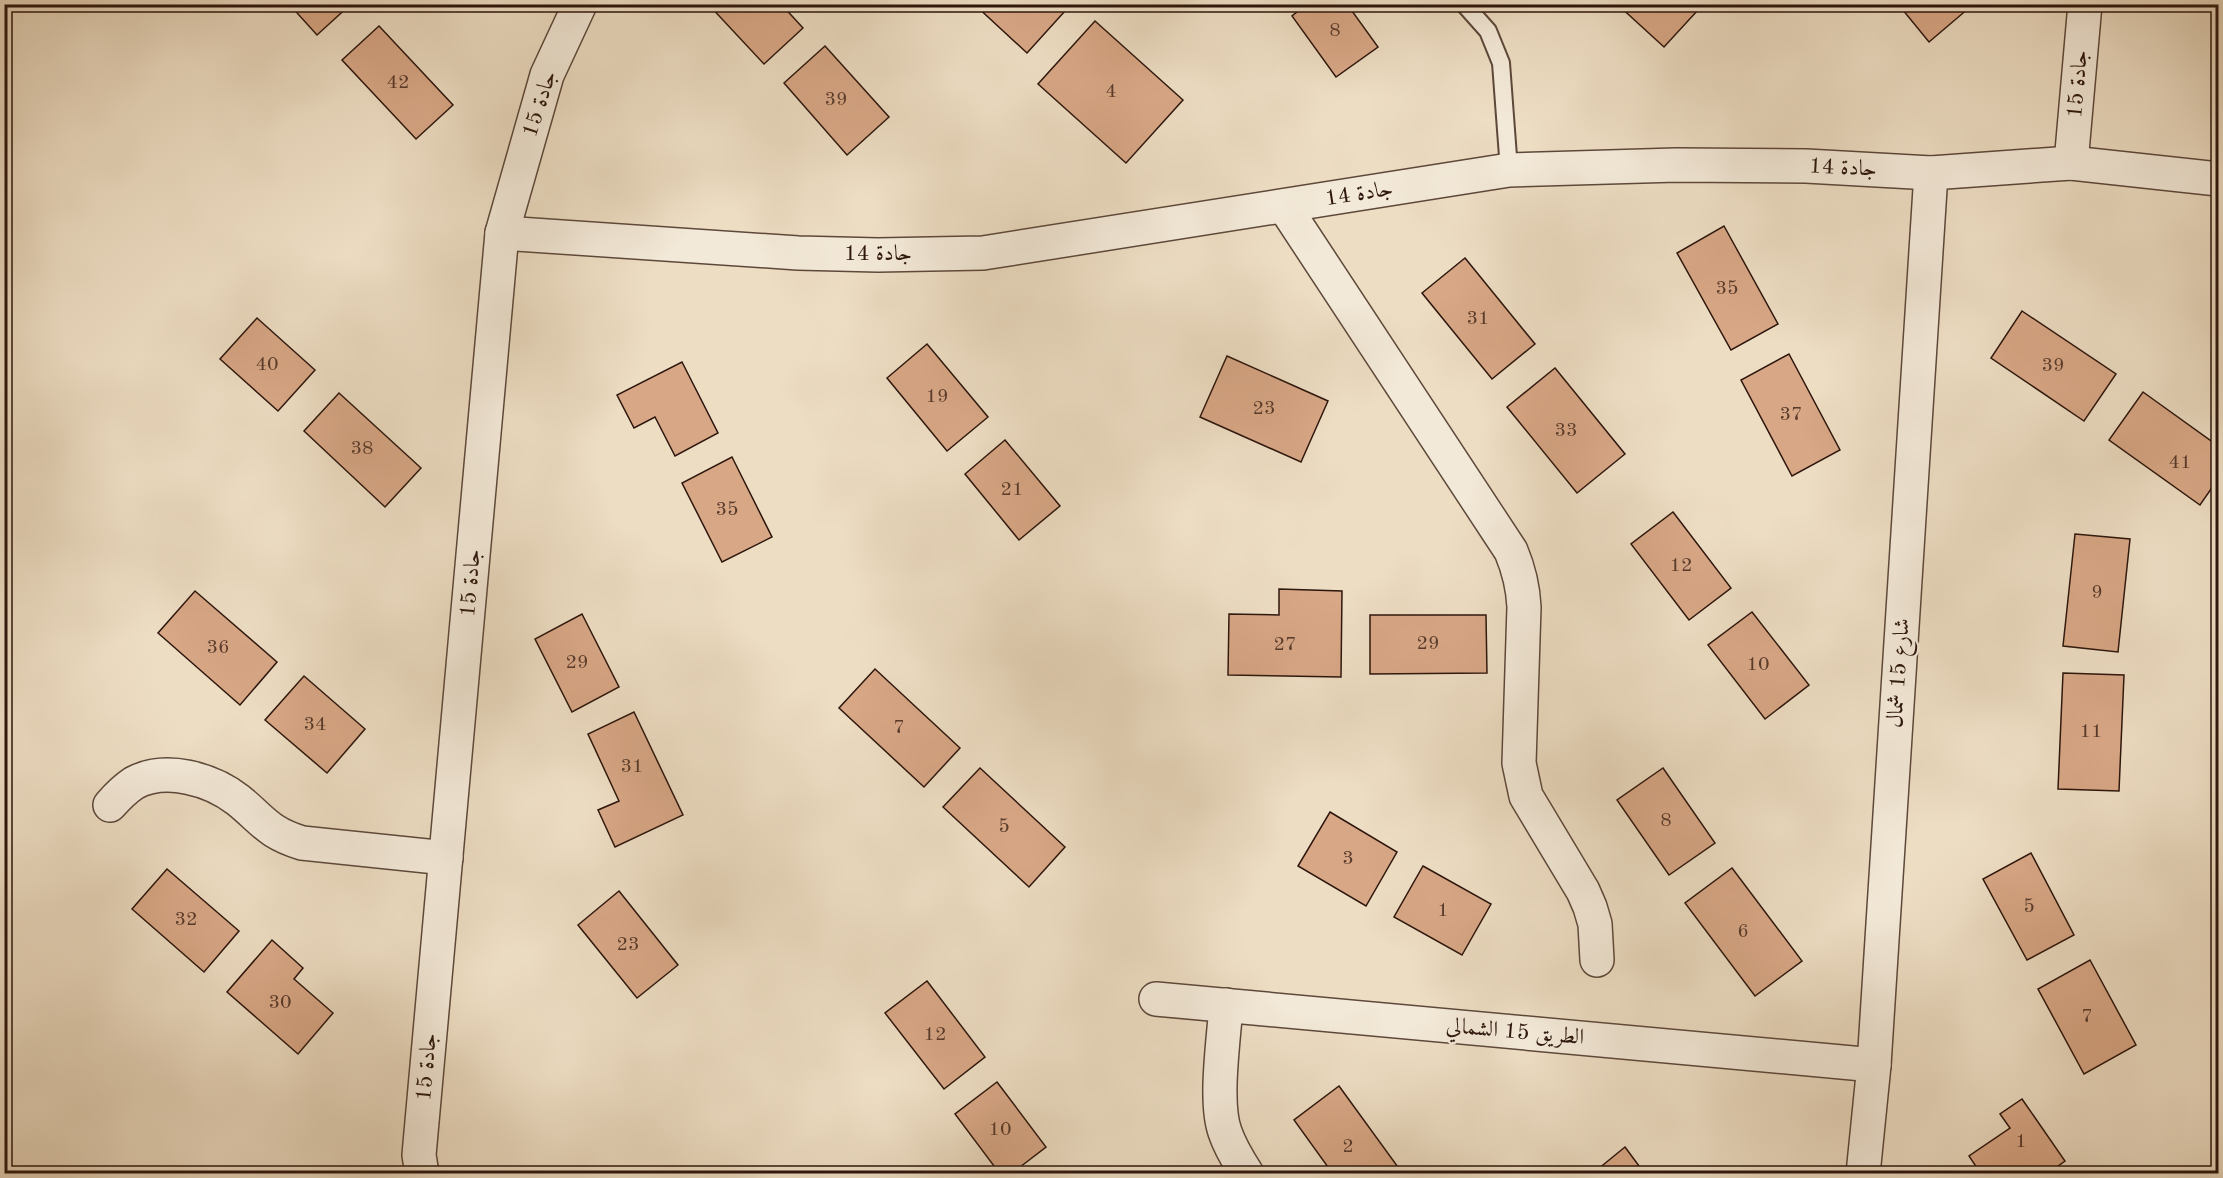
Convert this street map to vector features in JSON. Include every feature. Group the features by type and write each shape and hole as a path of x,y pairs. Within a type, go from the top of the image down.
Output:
{"street":[{"name":"جادة 15","path":"422,1173 420,1155 502,233 547,75 580,4"},
{"name":"جادة 15","path":"2071,163 2085,4"},
{"name":"جادة 14","path":"502,233 798,253 983,254 1509,170 1676,165 1806,166 1931,173 2071,163 2218,179"},
{"name":"شارع 15 شمال","path":"1863,1173 1874,1065 1931,173"},
{"path":"1284,206 1510,551 1518,569 1523,587 1524,607 1519,763 1521,780 1534,812 1587,899 1595,924 1597,960"},
{"path":"110,805 133,784 145,778 159,775 186,777 219,789 237,800 267,828 292,840 446,858"},
{"name":"الطريق 15 الشمالي","path":"1156,999 1874,1065"},
{"path":"1226,1005 1220,1109 1228,1141 1247,1173"}],"lane":[{"path":"1464,4 1488,31 1501,63 1509,170"}],"building":[{"path":"289,4 351,4 317,35"},
{"path":"708,4 781,4 803,28 764,64"},
{"path":"974,4 1058,4 1065,11 1027,53"},
{"path":"1307,4 1347,4 1378,47 1336,77 1292,16"},
{"path":"1617,4 1693,4 1698,10 1664,47"},
{"path":"1898,4 1966,4 1969,8 1929,42"},
{"path":"1095,21 1183,100 1126,163 1038,84"},
{"path":"379,26 453,105 416,139 342,60"},
{"path":"825,46 889,117 847,155 784,83"},
{"path":"1724,226 1778,324 1731,350 1677,253"},
{"path":"1465,258 1535,344 1492,379 1422,293"},
{"path":"2022,311 2116,374 2084,421 1991,358"},
{"path":"257,318 315,370 278,411 220,359"},
{"path":"927,344 988,417 947,451 887,378"},
{"path":"1789,354 1840,450 1792,476 1741,380"},
{"path":"1227,356 1328,401 1301,462 1200,417"},
{"path":"682,362 718,433 675,456 655,417 634,428 617,395"},
{"path":"1555,368 1625,454 1577,493 1507,407"},
{"path":"2143,392 2218,446 2218,479 2200,505 2109,440"},
{"path":"339,393 421,468 385,507 304,431"},
{"path":"1005,440 1060,506 1019,540 965,474"},
{"path":"732,457 772,537 722,562 682,483"},
{"path":"1673,512 1731,588 1689,620 1631,544"},
{"path":"2075,534 2130,539 2118,652 2063,646"},
{"path":"1279,589 1342,591 1341,677 1228,675 1229,614 1279,615"},
{"path":"195,591 277,662 240,705 158,633"},
{"path":"1752,612 1809,685 1765,719 1708,645"},
{"path":"582,614 619,687 572,712 535,639"},
{"path":"1370,615 1486,615 1487,673 1370,674"},
{"path":"875,669 960,748 924,787 839,708"},
{"path":"2063,673 2124,675 2119,791 2058,789"},
{"path":"304,676 365,729 327,773 265,720"},
{"path":"634,712 683,815 615,847 598,810 619,801 588,734"},
{"path":"980,768 1065,847 1029,887 943,807"},
{"path":"1663,768 1715,843 1669,875 1617,800"},
{"path":"1330,812 1397,852 1366,906 1298,866"},
{"path":"2031,853 2074,935 2027,960 1983,879"},
{"path":"1423,866 1491,904 1462,955 1394,917"},
{"path":"1732,868 1802,961 1755,996 1685,903"},
{"path":"167,869 239,931 204,972 132,909"},
{"path":"619,891 678,965 637,998 578,925"},
{"path":"272,940 303,968 294,979 333,1013 298,1054 227,992"},
{"path":"2090,960 2136,1045 2084,1074 2038,989"},
{"path":"927,981 985,1057 944,1089 885,1013"},
{"path":"997,1082 1046,1147 1011,1174 1000,1174 955,1114"},
{"path":"1339,1086 1403,1174 1333,1174 1294,1120"},
{"path":"2022,1099 2065,1161 2054,1169 2057,1174 1981,1174 1969,1156 2010,1128 2000,1114"},
{"path":"1625,1147 1645,1174 1592,1174"}]}
